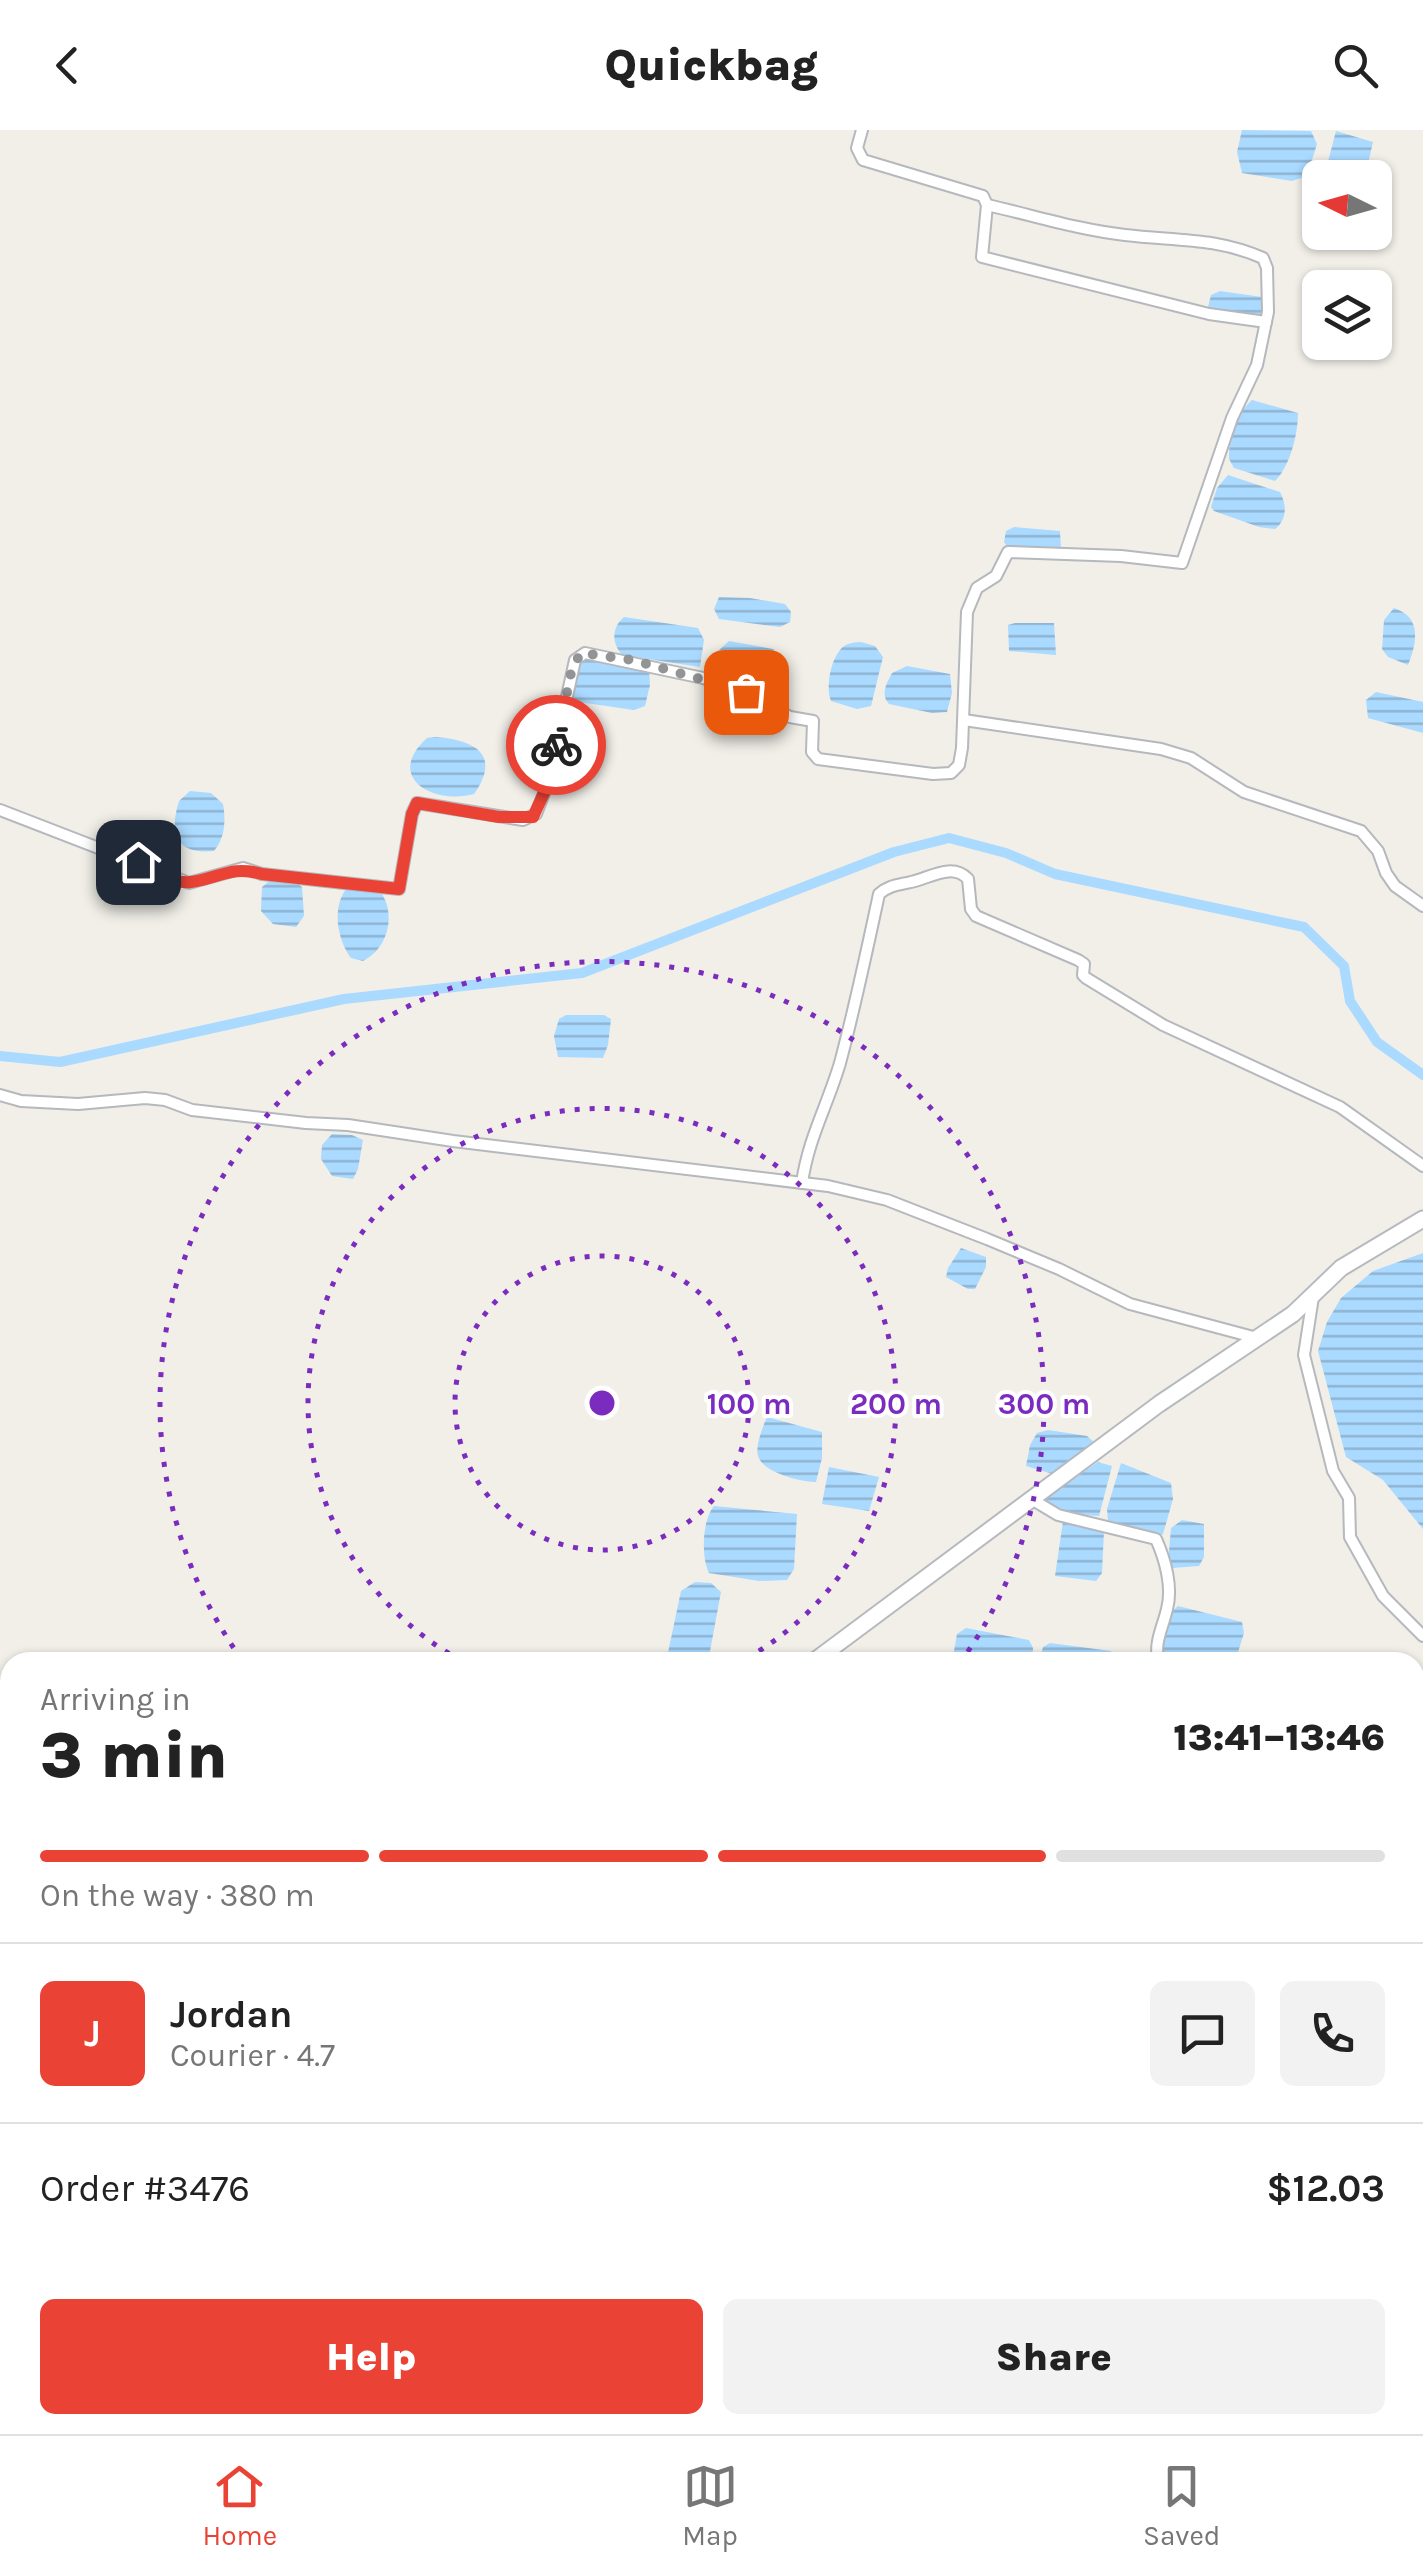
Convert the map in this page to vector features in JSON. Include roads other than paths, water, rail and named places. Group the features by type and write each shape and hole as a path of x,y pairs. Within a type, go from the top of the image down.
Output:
{"street":[{"path":"862,130 857,148 863,160 983,196 987,204 981,251 986,258 1208,314 1266,322"},
{"path":"0,810 188,883 243,868 262,874 397,889 401,886 417,803 523,820 536,814 548,784 574,660 581,653 633,660 703,678 746,692 790,717 814,721 812,752 818,759 951,773 959,765 967,612 977,588 996,576 1005,554 1089,554 1182,563 1232,418 1252,381 1266,322 1264,258 1212,241 1122,235 987,204"},
{"path":"964,720 1182,754 1244,792 1361,831 1378,851 1395,886 1423,906"},
{"path":"802,1182 809,1142 838,1068 880,894 885,888 949,871 966,876 976,916 1078,960 1084,964 1082,975 1163,1025 1340,1108 1423,1166"},
{"path":"0,1095 78,1104 165,1100 192,1110 306,1124 348,1125 802,1182 888,1200 1058,1269 1130,1304 1258,1338"},
{"path":"827,1652 1160,1404 1258,1338 1353,1259 1423,1219"},
{"path":"1313,1296 1306,1366 1333,1470 1349,1498 1350,1537 1383,1596 1423,1636"},
{"path":"1033,1500 1058,1515 1156,1539 1167,1578 1168,1606 1158,1652"}],"water":[{"path":"1242,130 1311,131 1317,144 1312,160 1302,160 1302,178 1292,181 1242,173 1237,152"},
{"path":"1336,131 1373,142 1369,160 1328,160"},
{"path":"1220,291 1262,297 1263,315 1261,318 1208,307 1211,295"},
{"path":"1252,400 1298,413 1292,449 1275,481 1234,468 1229,459 1234,427"},
{"path":"1228,475 1280,492 1285,512 1275,529 1214,511 1211,507 1217,488"},
{"path":"1014,527 1060,531 1061,549 1057,553 1009,549 1004,542 1006,531"},
{"path":"719,597 785,604 791,612 790,622 780,627 719,619 714,609"},
{"path":"1394,608 1409,618 1415,632 1408,665 1388,657 1382,649 1384,620"},
{"path":"624,617 698,628 704,640 700,667 622,655 614,635"},
{"path":"1054,623 1056,655 1009,651 1008,625"},
{"path":"729,641 773,649 780,656 777,686 771,696 762,697 718,681 717,652"},
{"path":"848,644 875,646 883,657 871,706 857,709 831,701 829,680 839,651"},
{"path":"581,655 649,668 645,706 634,710 572,701 569,697"},
{"path":"907,666 950,674 952,693 947,712 932,713 889,704 885,692 888,681 892,673"},
{"path":"1376,692 1423,702 1423,733 1368,718 1366,700"},
{"path":"427,738 462,742 480,752 485,769 474,794 444,796 430,792 412,776 410,765 415,752"},
{"path":"190,791 211,793 223,804 224,829 214,851 191,849 178,840 176,812 179,801"},
{"path":"272,879 294,881 302,887 304,916 296,927 273,924 261,911 262,887"},
{"path":"348,887 379,890 388,909 384,939 363,961 351,958 339,932 339,903"},
{"path":"566,1015 604,1015 611,1019 603,1058 558,1057 554,1036 559,1019"},
{"path":"332,1134 363,1140 353,1179 332,1176 321,1159 322,1145"},
{"path":"961,1248 986,1257 986,1267 975,1289 946,1277"},
{"path":"1423,1253 1423,1529 1383,1480 1346,1457 1318,1351 1327,1322 1341,1298 1373,1271"},
{"path":"767,1417 822,1432 822,1458 816,1482 783,1475 761,1462 758,1447"},
{"path":"1048,1430 1087,1436 1096,1444 1053,1474 1026,1466 1037,1433"},
{"path":"1098,1462 1112,1466 1099,1516 1067,1514 1044,1502 1047,1496"},
{"path":"1121,1463 1171,1483 1173,1499 1163,1534 1108,1521 1107,1509"},
{"path":"829,1467 879,1477 869,1511 822,1504"},
{"path":"714,1506 797,1514 794,1569 787,1580 759,1581 709,1573 704,1539"},
{"path":"1182,1520 1204,1524 1204,1557 1199,1566 1172,1568 1168,1563 1171,1528"},
{"path":"1063,1521 1104,1531 1102,1573 1096,1581 1055,1576"},
{"path":"695,1582 711,1583 721,1592 710,1652 668,1652 681,1591"},
{"path":"1178,1606 1242,1622 1244,1633 1238,1652 1161,1652 1170,1616"},
{"path":"966,1628 1029,1640 1033,1652 954,1652 957,1634"},
{"path":"1050,1643 1111,1652 1042,1652"}],"waterway":[{"path":"0,1056 60,1062 344,999 582,973 894,852 949,838 1006,853 1055,874 1304,927 1344,966 1350,1001 1377,1042 1423,1075"}]}
